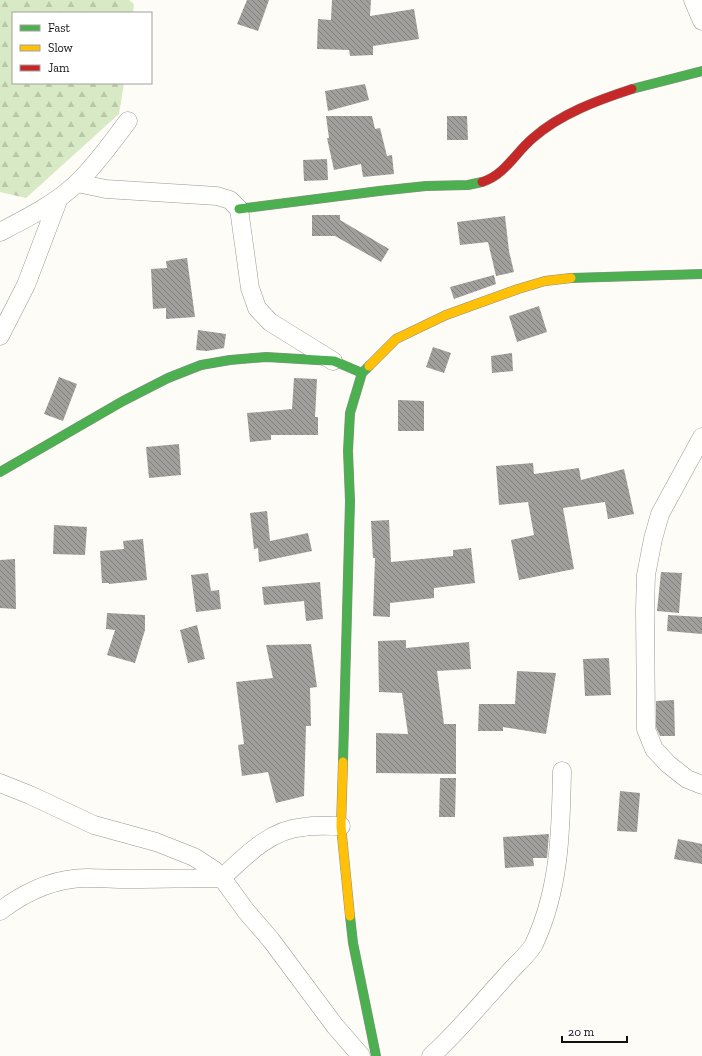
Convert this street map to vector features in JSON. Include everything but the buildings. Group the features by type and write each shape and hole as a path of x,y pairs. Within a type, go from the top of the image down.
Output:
{"street":[{"path":"693,0 702,21"},
{"path":"239,209 308,199 427,186 469,184 491,179 502,171 531,138 550,125 583,108 608,96 636,87 702,71"},
{"path":"0,232 33,215 59,198 77,183 93,166 128,121"},
{"path":"77,183 106,189 217,196 230,200 239,209 250,288 257,308 270,322 300,342 334,361 362,373"},
{"path":"0,336 26,284 59,198"},
{"path":"376,1056 353,943 341,826 350,502 350,414 362,373 396,339 446,315 518,289 545,281 576,277 702,274"},
{"path":"0,472 123,401 168,378 201,365 230,360 266,357 334,361"},
{"path":"702,437 660,514 653,539 646,575 645,609 646,729 654,749 668,764 687,779 702,785"},
{"path":"431,1056 533,945 552,894 556,870 561,824 562,770"},
{"path":"0,783 30,795 94,825 156,842 194,857 214,870 222,878 246,911 276,945 335,1026 361,1056"},
{"path":"0,911 16,899 44,886 64,880 86,878 222,878 254,849 286,830 303,826 341,826"}],"green space":[{"path":"0,0 129,0 134,4 133,12 12,12 12,84 124,84 119,114 26,198 0,192"}],"traffic: fast":[{"path":"632,89 702,71"},
{"path":"239,209 379,191 426,186 468,185 482,182"},
{"path":"571,278 702,274"},
{"path":"0,472 123,401 168,378 201,365 230,360 266,357 334,361 362,373 369,366"},
{"path":"343,762 350,501 348,451 350,413 362,373"},
{"path":"350,916 353,943 376,1056"}],"traffic: slow":[{"path":"369,366 396,339 446,315 518,289 545,281 571,278"},
{"path":"343,762 341,826 350,916"}],"traffic: jam":[{"path":"482,182 497,174 533,138 555,122 593,103 632,89"}]}
